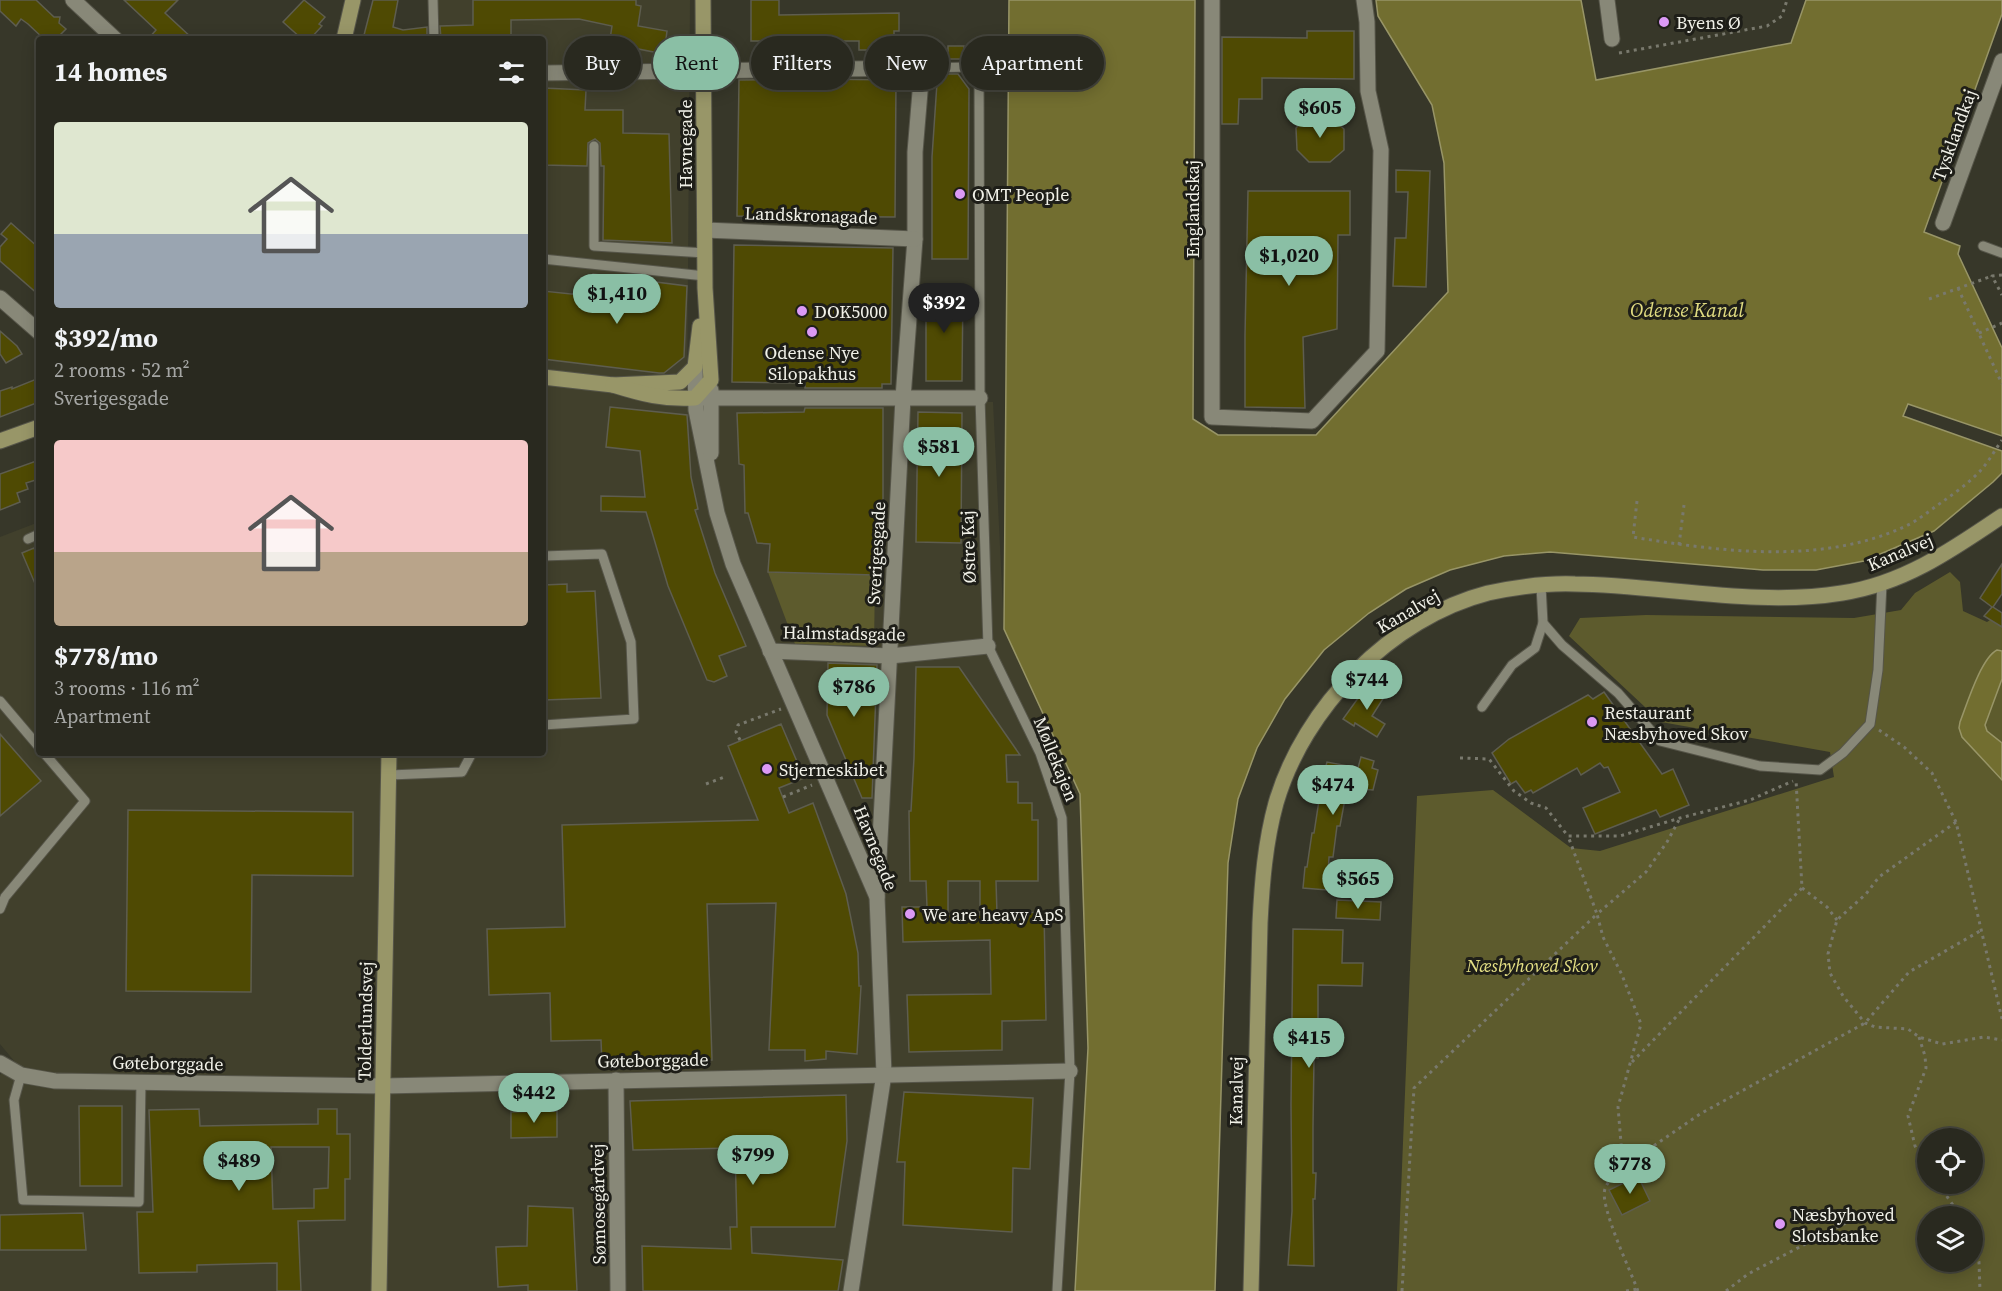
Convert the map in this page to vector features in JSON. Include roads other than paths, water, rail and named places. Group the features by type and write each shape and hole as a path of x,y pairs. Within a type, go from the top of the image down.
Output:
{"street":[{"path":"73,0 112,36"},
{"path":"345,36 353,0"},
{"name":"Havnegade","path":"703,0 704,36"},
{"name":"Englandskaj","path":"1212,0 1212,417 1312,421 1377,351 1381,150 1368,91 1367,22 1364,0"},
{"path":"1607,0 1614,46"},
{"name":"Tysklandkaj","path":"1943,223 2002,61"},
{"path":"739,71 865,69"},
{"path":"546,73 653,72"},
{"name":"Havnegade","path":"705,90 705,282 700,390 696,410 711,477"},
{"name":"Sverigesgade","path":"877,897 903,398 915,239 915,152 920,90"},
{"name":"Landskronagade","path":"705,230 915,239"},
{"name":"Havnegade","path":"700,390 711,380 705,282"},
{"path":"0,298 36,329"},
{"path":"546,377 613,386 649,397 677,399 700,390"},
{"path":"613,386 680,382 700,390 903,398 980,398"},
{"name":"Havnegade","path":"700,390 717,513 733,564 877,897 884,1074 851,1291"},
{"path":"0,441 36,428"},
{"name":"Kanalvej","path":"1251,1291 1257,999 1263,875 1277,801 1290,766 1307,734 1332,697 1358,668 1386,644 1415,626 1458,604 1487,594 1541,585 1575,584 1774,597 1814,597 1844,593 1882,584 1914,571 1948,553 2002,516"},
{"name":"Halmstadsgade","path":"770,651 890,656 988,646"},
{"name":"Tolderlundsvej","path":"379,1291 389,756"},
{"name":"Gøteborggade","path":"0,1063 21,1075 55,1081 383,1086 1070,1071"},
{"name":"Sømosegårdvej","path":"616,1080 618,1291"}],"lane":[{"path":"433,0 434,36"},
{"name":"Østre Kaj","path":"949,67 970,67 979,77 980,398 988,646"},
{"path":"594,146 594,246 705,253"},
{"path":"1983,246 2002,253"},
{"path":"546,259 705,282"},
{"path":"28,539 36,535"},
{"path":"546,556 602,554 631,642 634,719 546,725"},
{"path":"1543,623 1562,645 1618,693 1660,741 1760,766 1820,770 1843,753 1870,724 1878,670 1882,584"},
{"path":"1482,707 1512,665 1535,648 1543,623 1541,585"},
{"name":"Møllekajen","path":"988,646 1040,753 1062,818 1070,1071 1057,1291"},
{"path":"0,701 36,743"},
{"path":"0,909 5,897 85,801 47,756"},
{"path":"390,775 462,772 470,756"},
{"path":"21,1075 14,1100 23,1200 139,1202 141,1082"}],"water":[{"name":"Odense Kanal","path":"1009,0 1195,0 1193,419 1218,435 1316,435 1448,292 1444,163 1432,105 1378,16 1376,0 1581,0 1596,80 1791,43 1806,0 2002,0 2002,14 1924,232 1960,246 1958,254 2002,348 2002,436 1908,404 1903,416 2002,451 2002,473 1993,482 1934,531 1864,561 1816,570 1763,570 1550,552 1504,556 1450,570 1406,589 1369,613 1324,650 1285,699 1257,748 1238,799 1228,863 1215,1291 1075,1291 1088,1048 1080,794 1004,629 1008,90 1104,90 1104,36 1009,36"},
{"path":"1997,650 2002,651 2002,679 1985,725 1987,731 2002,743 2002,780 1962,737 1959,728 1975,682 1985,662"}],"place":[{"name":"Byens Ø","path":"1664,22"},
{"name":"OMT People","path":"960,194"},
{"name":"DOK5000","path":"802,311"},
{"name":"Odense Nye Silopakhus","path":"812,332"},
{"name":"Restaurant Næsbyhoved Skov","path":"1592,722"},
{"name":"Stjerneskibet","path":"767,769"},
{"name":"We are heavy ApS","path":"910,914"},
{"name":"Næsbyhoved Slotsbanke","path":"1780,1224"}],"park label":[{"name":"Næsbyhoved Skov","path":"1532,965"}]}
